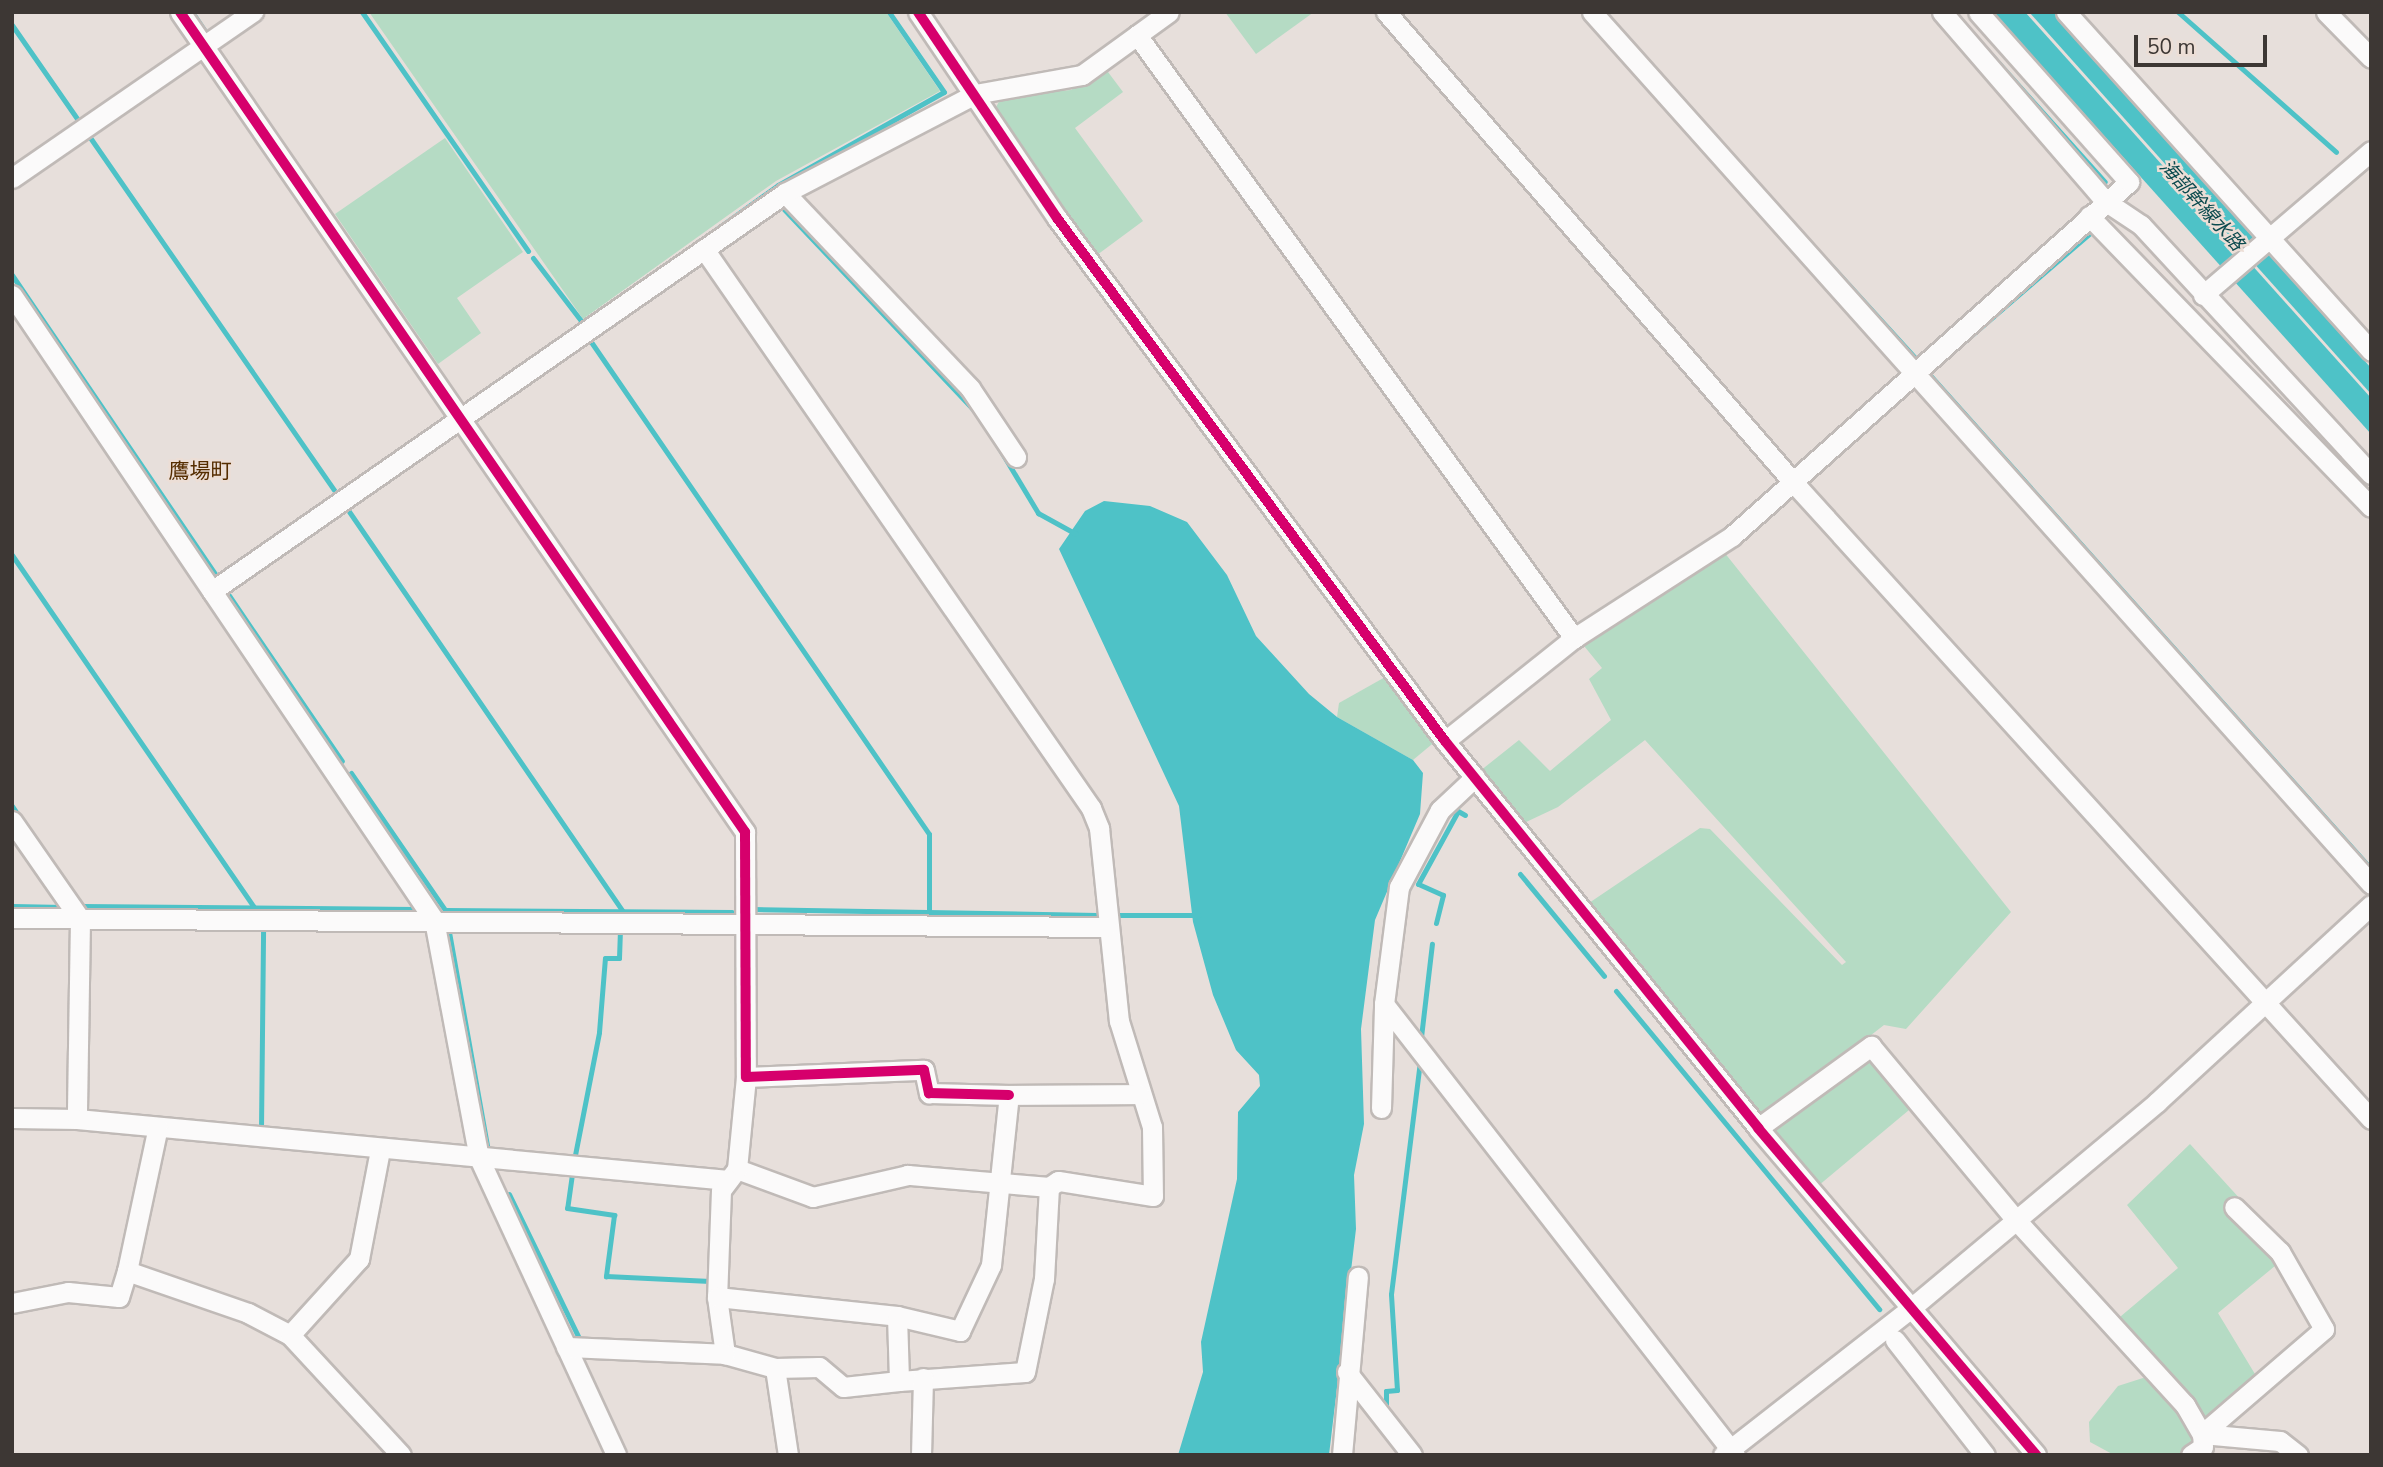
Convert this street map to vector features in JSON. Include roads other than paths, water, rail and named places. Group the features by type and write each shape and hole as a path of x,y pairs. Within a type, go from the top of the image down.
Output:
{"street":[{"path":"180,12 745,832 746,1077 733,1175 721,1190 717,1297 725,1354"},
{"path":"12,178 253,12"},
{"path":"918,12 1057,218 1445,741 1758,1128 2036,1455"},
{"path":"212,591 785,193 975,94 1082,75 1169,12"},
{"path":"1385,12 1793,482 2371,1119"},
{"path":"1592,12 2371,884"},
{"path":"1942,12 2105,201 2141,225 2209,290 2371,474"},
{"path":"1445,741 1574,638 1732,536 2129,182 1978,12"},
{"path":"2066,12 2371,351"},
{"path":"2326,12 2371,58"},
{"path":"1137,35 1574,638"},
{"path":"2209,290 2371,151"},
{"path":"785,193 970,388 1016,457"},
{"path":"2089,216 2371,507"},
{"path":"12,1118 77,1119 380,1150 733,1175 813,1197 908,1175 1049,1187 1058,1181 1153,1196 1152,1127 1139,1094 1119,1021 1107,926 1099,828 1091,808 704,248"},
{"path":"12,295 434,920 479,1158 616,1455"},
{"path":"1381,1108 1384,1004 1399,887 1440,810 1475,777"},
{"path":"12,821 80,919 77,1119"},
{"path":"1384,1004 1729,1453 1911,1308 2016,1220 2265,1002 2371,905"},
{"path":"12,918 1107,926"},
{"path":"1758,1128 1871,1046 2016,1220 2185,1405 2202,1434 2203,1447 2191,1455"},
{"path":"746,1077 924,1070 929,1093 1139,1094"},
{"path":"717,1297 897,1315 960,1331 991,1265 1003,1183 1009,1095"},
{"path":"12,1303 68,1292 119,1297 158,1127"},
{"path":"290,1335 359,1259 380,1150"},
{"path":"566,1347 725,1354 775,1368 819,1367 843,1387 923,1378 1026,1372 1044,1279 1049,1187"},
{"path":"2202,1434 2324,1329 2280,1252 2234,1207"},
{"path":"127,1271 248,1313 290,1335 401,1455"},
{"path":"1342,1455 1347,1372 1358,1277"},
{"path":"897,1315 899,1381"},
{"path":"1895,1340 1985,1455"},
{"path":"775,1368 788,1455"},
{"path":"1347,1372 1412,1455"},
{"path":"921,1455 923,1378"},
{"path":"2202,1434 2280,1440 2298,1455"}],"water":[{"path":"1993,12 2025,12 2371,398 2371,434"},
{"path":"2029,12 2053,12 2371,368 2371,394"},
{"path":"1104,501 1150,506 1187,522 1227,575 1256,636 1309,694 1337,717 1413,760 1423,773 1420,814 1375,920 1361,1029 1364,1124 1354,1175 1356,1229 1329,1455 1178,1455 1203,1372 1201,1342 1237,1179 1238,1112 1260,1086 1259,1075 1236,1050 1213,995 1193,922 1179,806 1059,549 1085,511"}],"waterway":[{"path":"192,12 205,31"},
{"path":"362,12 528,251"},
{"path":"704,238 778,185 944,92 889,12"},
{"path":"2178,12 2336,152"},
{"path":"12,25 78,120"},
{"path":"1986,49 2105,182"},
{"path":"89,136 336,493"},
{"path":"780,205 973,409"},
{"path":"2090,233 1928,373 2371,869"},
{"path":"636,285 694,245"},
{"path":"533,258 582,322"},
{"path":"1827,261 1919,362"},
{"path":"12,275 215,574"},
{"path":"587,336 929,834 929,914"},
{"path":"996,443 1038,513 1076,534"},
{"path":"346,507 623,911"},
{"path":"12,555 255,908"},
{"path":"228,594 342,761"},
{"path":"351,773 445,910 732,912"},
{"path":"12,806 20,818"},
{"path":"1436,923 1443,895 1418,884 1458,811 1465,815"},
{"path":"1520,874 1604,976"},
{"path":"12,906 64,907"},
{"path":"80,906 415,909"},
{"path":"754,909 1097,915"},
{"path":"1115,915 1199,915"},
{"path":"261,1129 263,928"},
{"path":"449,932 488,1151"},
{"path":"574,1160 599,1032 605,958 619,958 620,932"},
{"path":"1421,1037 1432,944"},
{"path":"1616,991 1879,1309"},
{"path":"1386,1410 1386,1391 1397,1390 1391,1294 1420,1061"},
{"path":"572,1174 567,1208 614,1215 606,1276 710,1281"},
{"path":"509,1194 579,1338"}],"district":[{"name":"鷹場町","path":"200,471"}],"water label":[{"name":"海部幹線水路","path":"2201,206"}]}
